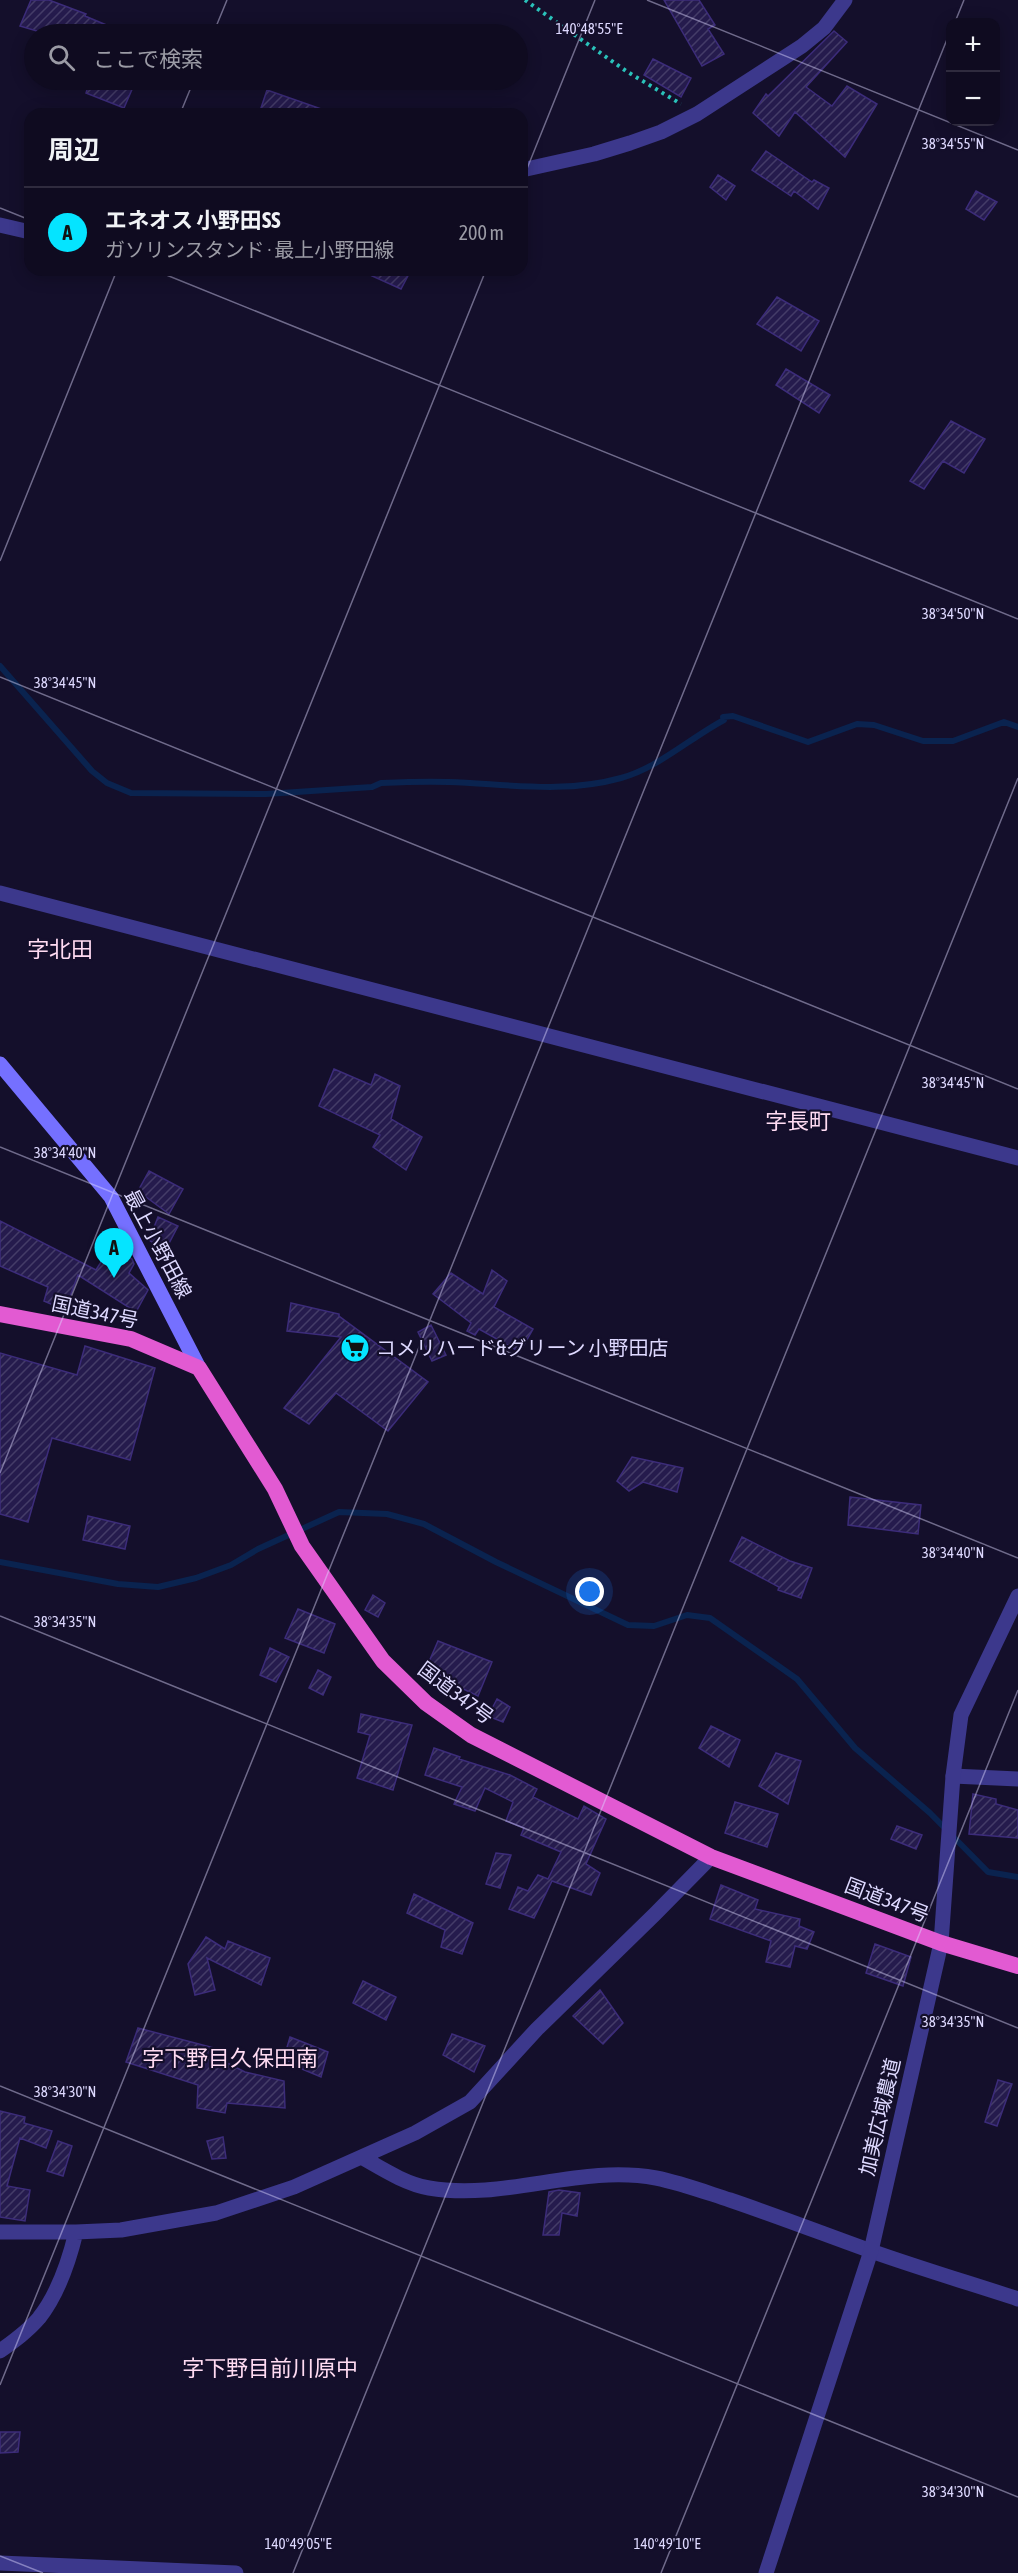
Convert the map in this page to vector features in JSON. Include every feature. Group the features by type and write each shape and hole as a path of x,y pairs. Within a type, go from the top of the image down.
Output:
{"highway":[{"name":"国道347号","path":"0,1314 131,1339 199,1368 275,1489 302,1546 383,1661 426,1703 471,1735 711,1857 941,1943 1018,1966"}],"main road":[{"name":"最上小野田線","path":"0,1064 111,1197 199,1368"}],"street":[{"path":"528,169 612,148 661,132 697,114 802,46 824,28 845,0"},
{"path":"0,225 24,231"},
{"path":"0,893 1018,1158"},
{"name":"加美広域農道","path":"766,2573 871,2251 941,1943 953,1776 961,1715 1018,1596"},
{"path":"953,1776 1018,1779"},
{"path":"0,2232 122,2230 216,2213 294,2187 415,2133 470,2102 537,2029 711,1857"},
{"path":"363,2158 397,2177 428,2188 452,2190 484,2190 579,2176 621,2175 654,2178 683,2185 871,2251 1018,2299"},
{"path":"0,2351 24,2333 40,2317 54,2294 70,2257 76,2232"},
{"path":"0,2563 236,2573"}],"path":[{"path":"525,0 626,71 697,114"}],"building":[{"path":"31,0 49,0 86,14 85,16 104,24 24,24 24,27 20,26"},
{"path":"664,0 699,0 715,25 708,29 724,54 702,66"},
{"path":"834,31 847,42 806,87 832,106 847,86 877,104 845,157 795,112 779,136 753,113 766,94 768,96"},
{"path":"653,59 691,78 681,97 644,75"},
{"path":"87,90 132,90 124,108 86,93"},
{"path":"267,90 319,108 261,108"},
{"path":"766,151 812,182 814,180 829,188 818,209 794,191 791,196 752,170"},
{"path":"718,175 735,186 726,200 710,187"},
{"path":"976,191 997,202 984,220 966,209"},
{"path":"372,276 408,276 401,289"},
{"path":"777,297 819,321 801,351 757,324"},
{"path":"786,369 830,395 819,413 776,385"},
{"path":"951,421 985,439 964,473 943,461 924,489 910,481"},
{"path":"334,1069 371,1085 375,1074 400,1086 391,1119 422,1137 406,1170 373,1147 380,1135 319,1106"},
{"path":"149,1171 183,1189 169,1214 138,1191"},
{"path":"158,1217 178,1226 165,1251 149,1240"},
{"path":"0,1221 96,1270 111,1246 132,1259 134,1264 129,1273 148,1290 136,1312 78,1275 65,1310 44,1301 48,1287 0,1266"},
{"path":"492,1270 507,1281 494,1307 533,1329 520,1352 479,1329 475,1335 467,1331 471,1323 433,1294 451,1273 483,1294"},
{"path":"291,1303 339,1314 428,1382 388,1431 336,1393 309,1424 284,1408 341,1337 287,1331"},
{"path":"431,1325 446,1355 432,1361 418,1332"},
{"path":"85,1346 155,1368 130,1460 52,1438 28,1522 0,1514 0,1353 77,1375"},
{"path":"632,1457 683,1468 677,1492 643,1482 629,1491 617,1481"},
{"path":"850,1497 921,1505 918,1534 848,1525"},
{"path":"88,1516 130,1526 125,1549 83,1540"},
{"path":"742,1537 790,1561 812,1568 801,1598 778,1590 779,1587 730,1561"},
{"path":"373,1595 385,1603 378,1617 365,1610"},
{"path":"298,1609 335,1624 324,1653 285,1638"},
{"path":"438,1641 492,1662 478,1696 425,1671"},
{"path":"270,1648 289,1657 276,1682 260,1675"},
{"path":"318,1670 331,1677 323,1695 309,1688"},
{"path":"497,1699 510,1707 503,1722 488,1716"},
{"path":"361,1714 412,1725 393,1790 357,1778 370,1735 358,1732"},
{"path":"711,1726 740,1740 729,1767 699,1748"},
{"path":"434,1748 460,1757 459,1759 510,1775 537,1789 533,1797 578,1819 584,1806 606,1819 586,1864 600,1873 591,1895 552,1881 534,1918 509,1909 518,1887 528,1891 538,1875 548,1879 561,1852 521,1835 524,1828 506,1821 513,1802 485,1788 475,1811 454,1804 462,1787 425,1775"},
{"path":"776,1753 801,1761 788,1804 759,1786"},
{"path":"973,1794 996,1799 996,1804 1018,1810 1018,1838 969,1834"},
{"path":"735,1802 778,1814 767,1847 725,1833"},
{"path":"897,1826 922,1835 916,1849 891,1839"},
{"path":"496,1853 511,1855 500,1888 486,1884"},
{"path":"721,1885 758,1900 755,1909 800,1919 799,1926 814,1932 807,1949 795,1946 790,1967 766,1962 771,1941 710,1919"},
{"path":"414,1894 473,1923 462,1954 441,1947 445,1930 407,1913"},
{"path":"206,1937 225,1949 228,1941 270,1958 261,1985 207,1958 215,1990 195,1995 188,1964"},
{"path":"875,1944 911,1957 903,1986 866,1973"},
{"path":"363,1981 396,1997 386,2020 353,2003"},
{"path":"600,1990 623,2023 603,2044 573,2016"},
{"path":"138,2028 222,2050 221,2060 245,2072 284,2081 285,2108 227,2103 225,2113 197,2108 198,2085 126,2062"},
{"path":"452,2034 485,2046 474,2072 443,2055"},
{"path":"290,2037 328,2052 321,2077 283,2061"},
{"path":"998,2080 1012,2084 997,2126 985,2122"},
{"path":"0,2111 25,2117 24,2123 52,2131 46,2148 20,2138 7,2186 30,2190 25,2221 0,2217"},
{"path":"223,2137 226,2158 212,2159 207,2141"},
{"path":"58,2141 72,2146 63,2176 47,2171"},
{"path":"559,2190 580,2193 577,2216 562,2213 559,2235 543,2235 549,2192"},
{"path":"0,2432 20,2432 18,2452 0,2453"}],"waterway":[{"path":"0,666 92,771 107,783 131,793 266,794 415,782 535,787 578,786 600,783 635,773 661,760 724,720 723,717 733,716 808,742 857,724 874,725 923,741 953,741 1004,722 1018,727"},
{"path":"0,1562 118,1584 158,1587 196,1578 231,1565 258,1549 339,1512 387,1514 424,1524 496,1562 628,1625 654,1626 687,1615 710,1618 797,1679 855,1748 930,1813 988,1872 1018,1877"}],"place":[{"name":"エネオス 小野田SS","path":"114,1278"},
{"name":"コメリハード&グリーン 小野田店","path":"355,1348"}],"district":[{"name":"字北田","path":"60,949"},
{"name":"字長町","path":"798,1121"},
{"name":"字下野目久保田南","path":"230,2058"},
{"name":"字下野目前川原中","path":"270,2368"}]}
